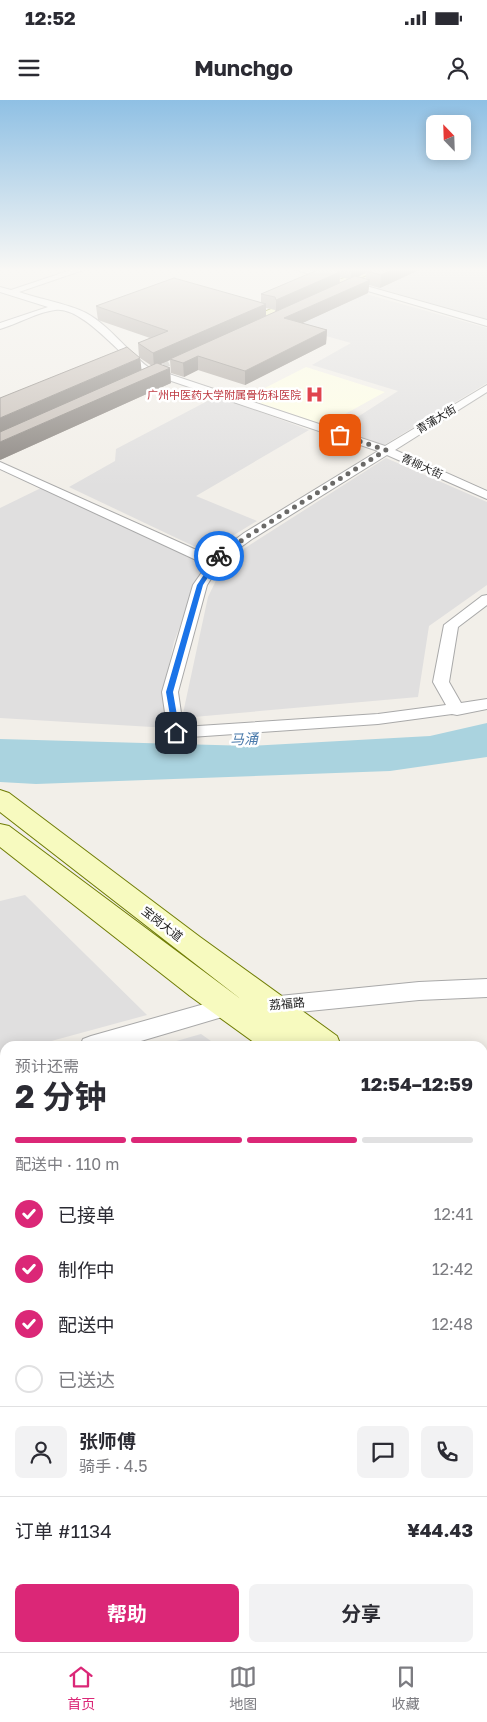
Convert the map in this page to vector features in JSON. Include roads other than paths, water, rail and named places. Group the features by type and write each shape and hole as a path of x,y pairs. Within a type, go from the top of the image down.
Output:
{"main road":[{"name":"宝岗大道","path":"0,799 319,1041"},
{"path":"0,833 129,933 276,1041"}],"street":[{"name":"青柳大街","path":"114,341 130,358 151,371 386,450 487,495"},
{"name":"青蒲大街","path":"386,450 487,388"},
{"path":"386,450 248,536 218,557 200,585 170,692 176,733 378,719 457,710 487,704"},
{"path":"0,465 214,563"},
{"path":"457,710 441,682 451,625 487,599"},
{"name":"荔福路","path":"108,1041 229,1006 272,1006 419,991 487,988"}],"water":[{"path":"487,723 487,757 390,771 36,784 0,782 0,739 251,746 430,736"}],"tunnel":[{"path":"147,373 186,355"}],"place":[{"name":"广州中医药大学附属骨伤科医院","path":"315,395"}],"water label":[{"name":"马涌","path":"244,739"}]}
